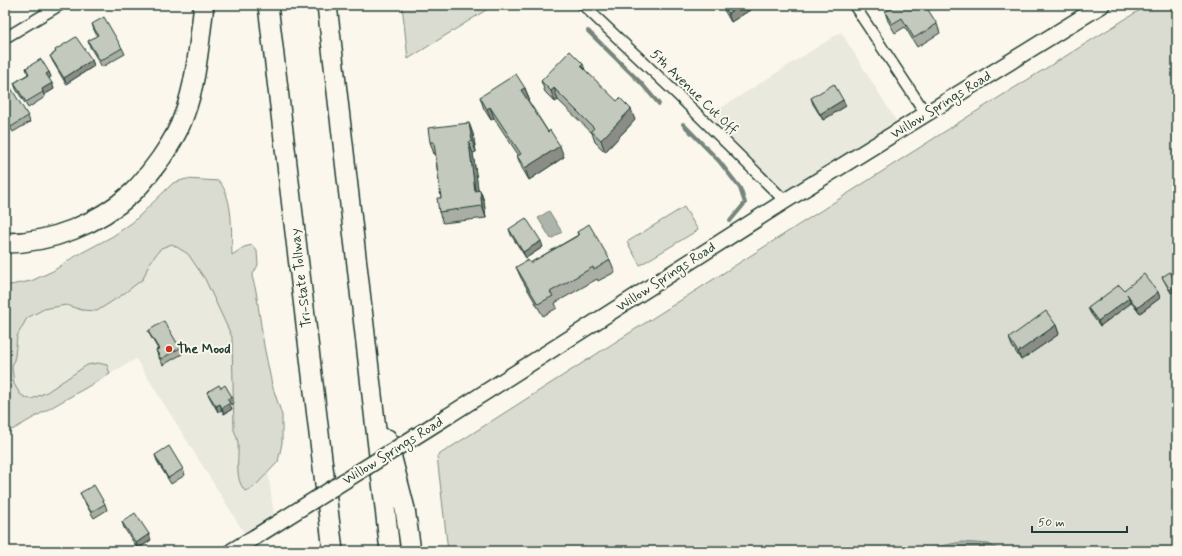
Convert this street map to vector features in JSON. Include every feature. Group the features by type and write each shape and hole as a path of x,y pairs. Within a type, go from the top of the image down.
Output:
{"highway":[{"path":"5,243 36,241 72,231 104,214 132,193 150,174 171,144 184,116 193,81 204,5"},
{"name":"Tri-State Tollway","path":"268,5 333,551"},
{"path":"327,5 390,551"},
{"path":"370,375 406,509 411,551"}],"main road":[{"name":"Willow Springs Road","path":"232,551 448,416 785,201 1102,5"}],"street":[{"path":"5,38 60,5"},
{"name":"5th Avenue Cut Off","path":"583,5 679,96 785,201"},
{"path":"854,5 926,114"}],"shaded area":[{"path":"402,5 494,5 408,59"},
{"path":"1148,5 1177,5 1177,551 448,551 437,456 969,116"},
{"path":"841,32 898,124 784,194 710,115"},
{"path":"186,179 219,181 224,188 231,216 232,255 244,247 252,245 257,251 258,265 252,276 256,291 264,346 272,385 282,415 282,443 278,462 253,488 245,491 239,480 238,443 234,430 232,337 205,279 188,254 172,244 161,248 149,264 143,279 97,311 82,310 66,305 44,309 27,318 17,336 15,356 12,367 14,384 20,394 26,398 32,399 47,392 87,365 98,363 107,365 110,374 5,434 5,286 31,281 53,271 72,258 113,236 133,222 173,183"},
{"path":"684,207 698,230 640,265 627,242"},
{"path":"188,210 220,255 241,258 274,517 245,534 136,359 29,420 5,377 5,309"},
{"path":"549,211 562,232 551,239 538,218"},
{"path":"961,542 989,544 1000,551 924,551 931,548"}],"building":[{"path":"723,5 741,5 728,13"},
{"path":"896,5 925,5 937,24 914,38 902,18 892,24 885,12"},
{"path":"104,17 122,48 100,61 88,41 98,35 92,24"},
{"path":"76,37 92,60 64,78 50,56 56,52 55,50"},
{"path":"570,51 583,64 581,66 617,101 620,98 631,109 601,140 591,131 594,128 554,88 551,91 541,81"},
{"path":"41,59 49,72 46,74 52,83 42,89 43,92 26,102 14,83 29,74 26,68"},
{"path":"516,74 525,88 521,90 548,132 550,130 560,146 525,168 517,156 521,154 490,107 487,109 480,97"},
{"path":"8,83 28,116 11,127 5,117 5,85"},
{"path":"834,84 843,100 820,114 811,98"},
{"path":"469,123 472,141 469,142 475,191 480,190 482,206 439,212 437,198 441,198 434,142 430,142 428,128"},
{"path":"526,218 541,241 523,252 509,229"},
{"path":"589,224 610,260 594,270 593,267 550,292 553,296 538,304 516,267 528,260 530,263 579,235 577,232"},
{"path":"1170,272 1177,286 1170,290 1162,277"},
{"path":"1144,274 1158,292 1137,308 1127,294 1129,298 1098,321 1088,308 1119,285 1124,290"},
{"path":"1046,311 1056,325 1018,352 1009,338"},
{"path":"164,321 180,348 161,359 156,350 159,349 148,331"},
{"path":"219,385 221,388 225,385 232,397 227,399 230,403 222,408 220,404 216,406 207,392"},
{"path":"169,446 183,469 168,478 155,455"},
{"path":"94,485 105,504 91,512 80,493"},
{"path":"135,513 149,534 136,543 122,522"}],"waterway":[{"path":"588,31 641,83 659,104"},
{"path":"683,124 719,161 740,188 745,203 730,221"}],"place":[{"name":"The Mood","path":"169,349"}]}
